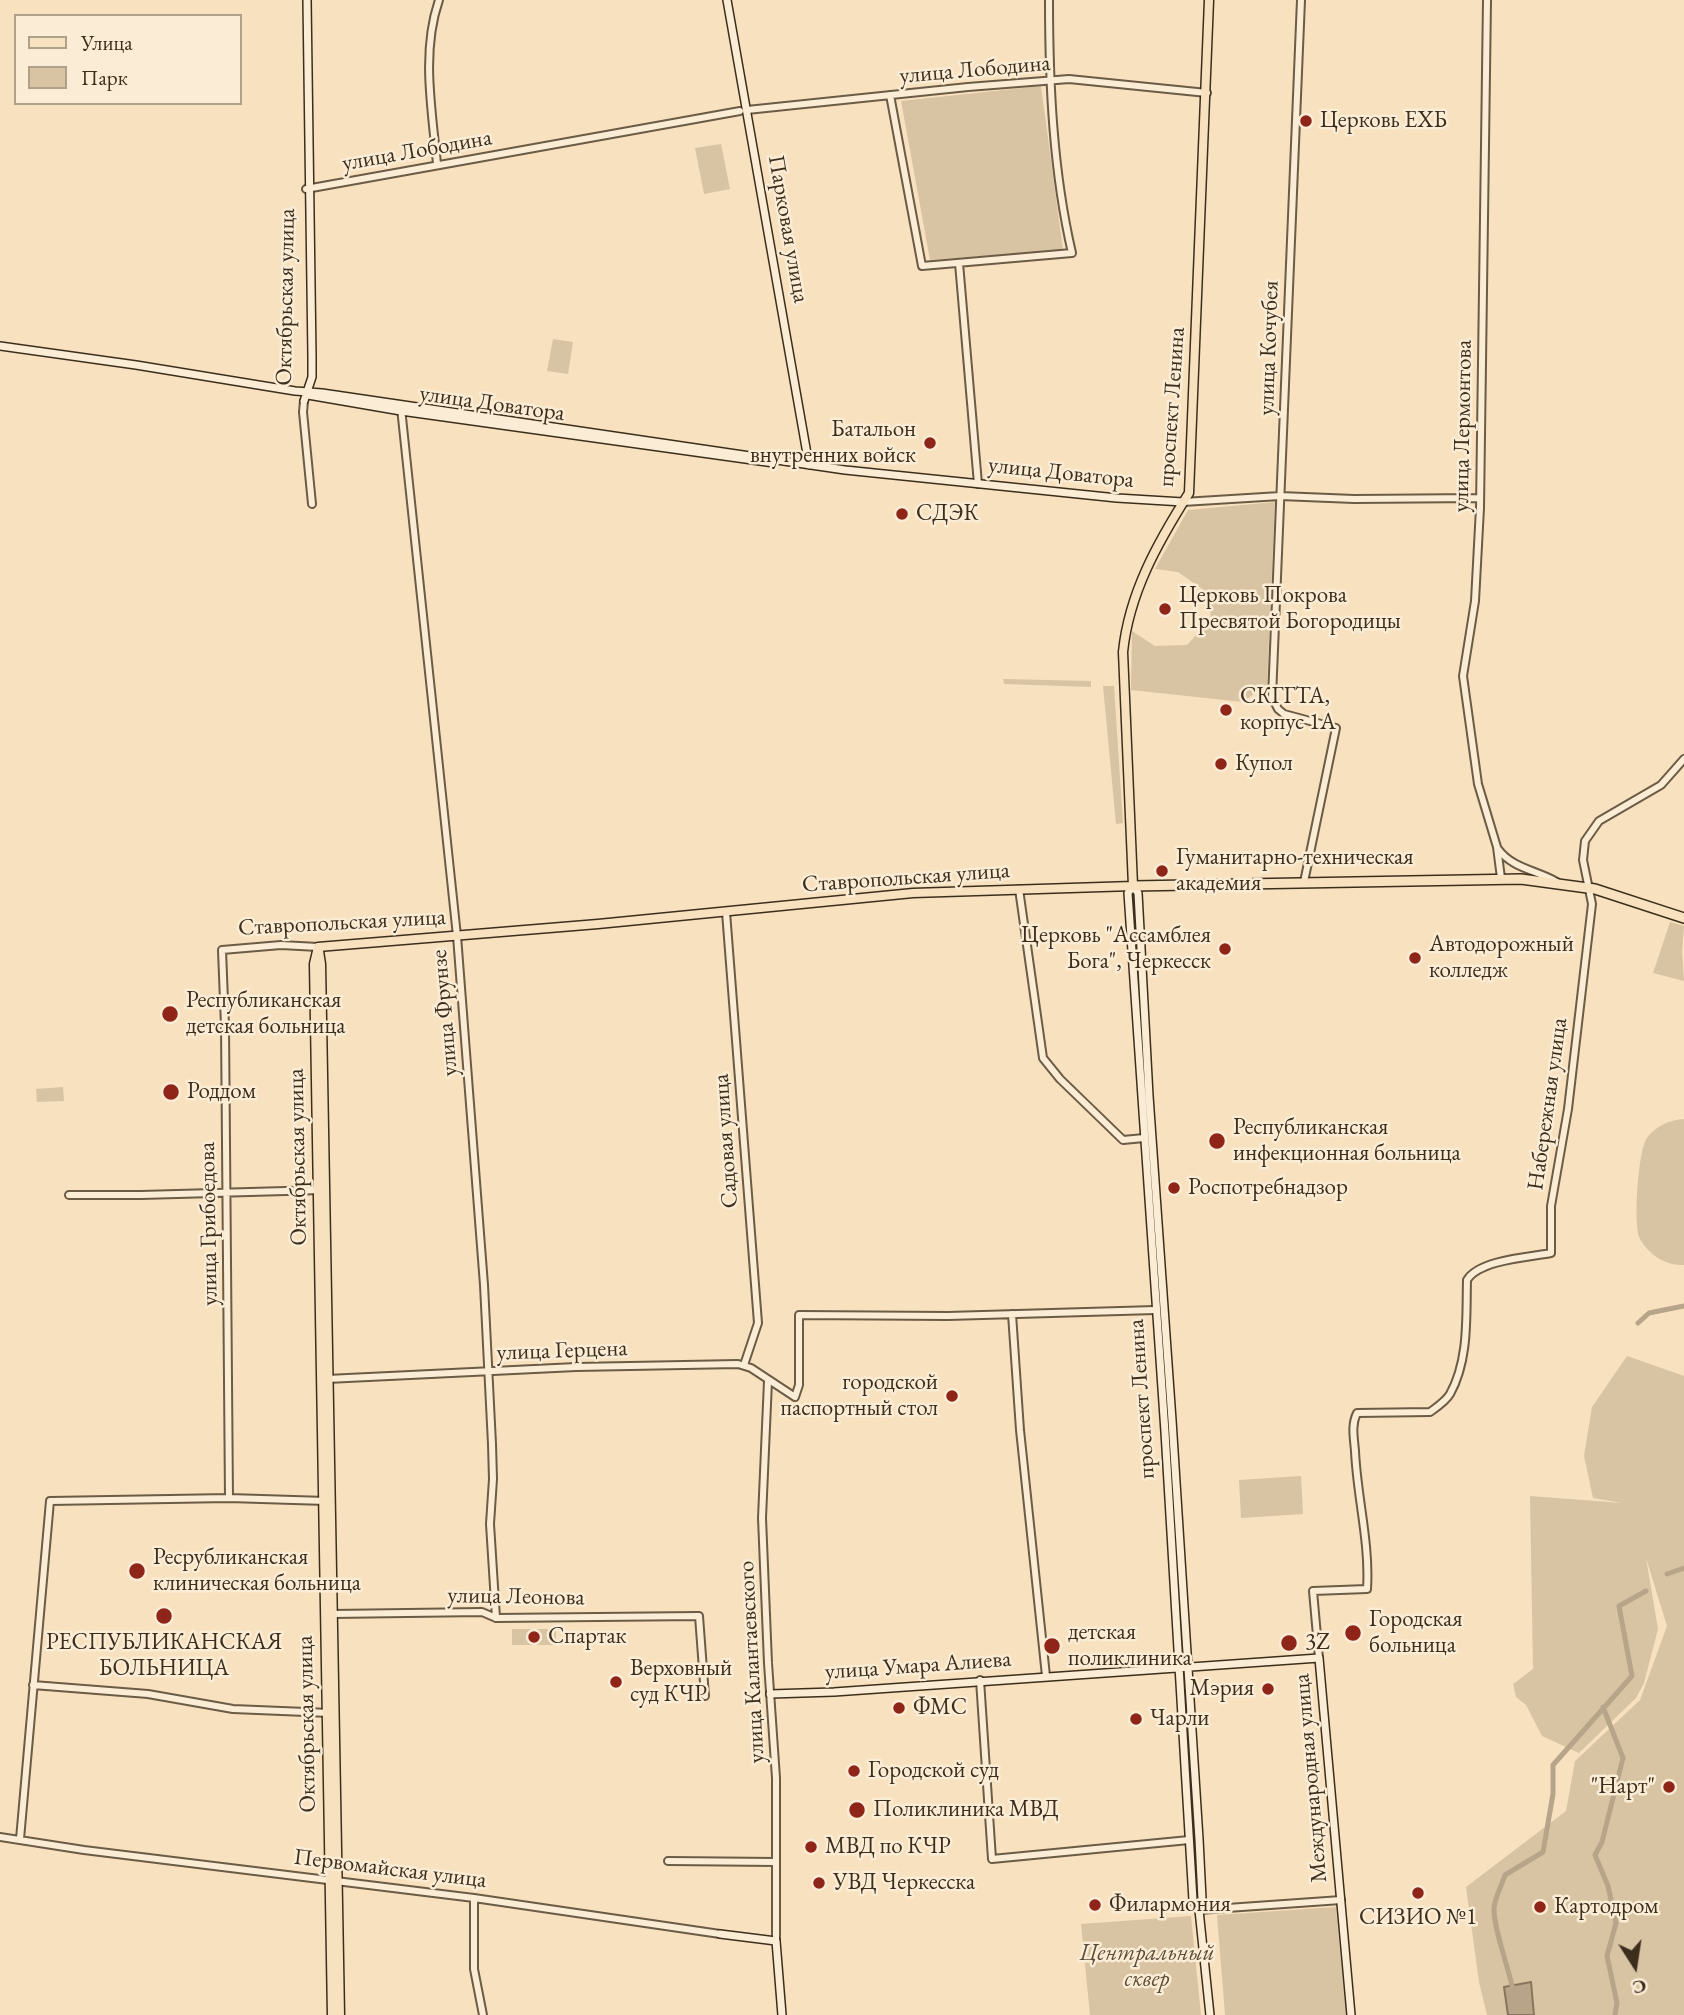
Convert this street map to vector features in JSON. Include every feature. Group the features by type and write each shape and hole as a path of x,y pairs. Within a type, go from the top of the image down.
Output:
{"highway":[{"name":"Ставропольская улица","path":"1133,886 1501,878 1607,889 1684,915"}],"main road":[{"name":"Октябрьская улица","path":"305,0 309,367 306,395"},
{"name":"Парковая улица","path":"727,0 743,110 809,466"},
{"name":"проспект Ленина","path":"1209,0 1189,494 1173,516 1133,602 1125,637 1124,675 1133,886 1138,893 1148,1086 1202,1899 1199,1910 1210,2015"},
{"name":"улица Доватора","path":"0,346 713,456 1183,502"},
{"name":"проспект Ленина","path":"1133,886 1128,893 1165,1432 1189,1840 1193,1900 1199,1910"},
{"name":"Ставропольская улица","path":"318,947 356,946 913,893 1133,886"},
{"name":"Октябрьская улица","path":"318,947 321,964 321,1190 330,1713 340,2015"},
{"name":"Октябрьская улица","path":"327,1502 332,1614 330,1713"},
{"name":"улица Умара Алиева","path":"770,1694 834,1692 1320,1658"},
{"name":"Международная улица","path":"1320,1658 1351,2015"},
{"name":"Октябрьская улица","path":"332,2015 334,1881"},
{"name":"Первомайская улица","path":"720,1934 776,1941"},
{"path":"776,1941 782,2015"}],"street":[{"path":"437,164 429,47 439,0"},
{"path":"890,95 922,265 1072,253 1049,81 1049,0"},
{"name":"улица Кочубея","path":"1301,0 1272,697 1284,714 1335,728 1304,882"},
{"name":"улица Лермонтова","path":"1487,0 1479,498 1475,601 1463,676 1478,784 1497,847 1501,878"},
{"name":"улица Лободина","path":"308,188 743,110 1069,79 1207,93"},
{"path":"959,263 978,484"},
{"path":"306,395 303,412 312,503"},
{"name":"улица Фрунзе","path":"401,409 457,936 481,1228 493,1479 490,1524 496,1618"},
{"name":"улица Доватора","path":"1183,502 1280,496 1362,499 1479,498"},
{"name":"Набережная улица","path":"1367,1589 1368,1569 1353,1421 1357,1413 1430,1412 1450,1396 1458,1373 1466,1332 1467,1280 1472,1273 1509,1260 1551,1253 1551,1206 1568,1109 1592,904 1593,888 1585,875 1584,849 1593,828 1607,815 1661,785 1684,759"},
{"path":"1497,847 1509,862 1544,874 1557,882"},
{"path":"1019,888 1043,1058 1060,1079 1123,1140 1144,1139"},
{"name":"Садовая улица","path":"726,912 758,1323 744,1365"},
{"name":"Ставропольская улица","path":"222,950 281,945 318,947"},
{"name":"улица Грибоедова","path":"222,950 229,1498"},
{"path":"68,1195 321,1190"},
{"path":"744,1365 795,1397 799,1385 799,1315 883,1316 1155,1310"},
{"path":"1012,1314 1021,1441 1046,1676"},
{"name":"улица Герцена","path":"324,1379 576,1367 744,1365"},
{"name":"улица Калантаевского","path":"768,1381 762,1517 776,1778 776,1941"},
{"path":"20,1839 50,1501 229,1498 327,1502"},
{"name":"Международная улица","path":"1320,1658 1313,1591 1367,1589"},
{"name":"улица Леонова","path":"332,1614 482,1612 496,1618 699,1615 705,1696"},
{"path":"980,1680 992,1859 1189,1840"},
{"path":"33,1685 148,1694 218,1707 330,1713"},
{"name":"Первомайская улица","path":"0,1837 83,1850 474,1898 720,1934"},
{"path":"668,1861 776,1862"},
{"path":"474,1898 474,1969 483,2015"},
{"path":"1199,1910 1341,1900"}],"green space":[{"path":"1041,86 1063,250 930,260 901,101"},
{"path":"721,144 730,189 704,194 695,148"},
{"path":"553,339 573,342 568,374 547,371"},
{"path":"1275,502 1267,684 1243,702 1131,690 1132,631 1155,646 1187,645 1211,619 1208,593 1178,572 1155,569 1188,510"},
{"path":"1003,679 1091,681 1091,687 1004,684"},
{"path":"1103,686 1114,686 1123,823 1116,824"},
{"path":"1670,922 1684,926 1684,981 1653,973"},
{"path":"63,1087 64,1101 37,1102 36,1089"},
{"path":"1684,1119 1684,1265 1677,1265 1653,1255 1640,1239 1637,1204 1641,1157 1647,1138 1663,1124"},
{"path":"1627,1356 1684,1376 1684,2015 1487,2015 1479,1982 1466,1887 1566,1811 1575,1761 1640,1700 1667,1626 1646,1558 1658,1629 1644,1683 1636,1698 1579,1753 1542,1736 1526,1705 1516,1697 1513,1684 1533,1669 1530,1496 1622,1503 1593,1498 1584,1456 1592,1407"},
{"path":"1301,1476 1303,1514 1241,1518 1239,1480"},
{"name":"Спартак","path":"512,1629 556,1629 556,1645 512,1645"},
{"path":"1336,1907 1346,2015 1225,2015 1217,1915"},
{"name":"Центральный сквер","path":"1191,1916 1201,2015 1090,2015 1081,1924"}],"shaded area":[{"path":"1531,1982 1534,2015 1508,2015 1504,1987"}],"waterway":[{"path":"1638,1323 1649,1313 1684,1306"},
{"path":"1667,1574 1684,1568"},
{"path":"1513,1990 1494,1916 1497,1895 1505,1875 1543,1852 1553,1794 1553,1765 1632,1676 1619,1606 1646,1591"},
{"path":"1603,1707 1623,1758 1602,1842 1595,1855 1608,1886 1616,1923 1607,1956 1617,2003 1615,2015"}],"place":[{"name":"Церковь ЕХБ","path":"1306,121"},
{"name":"Батальон внутренних войск","path":"930,443"},
{"name":"СДЭК","path":"902,514"},
{"name":"Церковь Покрова Пресвятой Богородицы","path":"1165,609"},
{"name":"СКГГТА, корпус 1А","path":"1226,710"},
{"name":"Купол","path":"1221,764"},
{"name":"Гуманитарно-техническая академия","path":"1162,871"},
{"name":"Церковь \"Ассамблея Бога\", Черкесск","path":"1225,949"},
{"name":"Автодорожный колледж","path":"1415,958"},
{"name":"Республиканская детская больница","path":"170,1014"},
{"name":"Роддом","path":"171,1092"},
{"name":"Республиканская инфекционная больница","path":"1217,1141"},
{"name":"Роспотребнадзор","path":"1174,1188"},
{"name":"городской паспортный стол","path":"952,1396"},
{"name":"Ресрубликанская клиническая больница","path":"137,1571"},
{"name":"РЕСПУБЛИКАНСКАЯ БОЛЬНИЦА","path":"164,1616"},
{"name":"Городская больница","path":"1353,1633"},
{"name":"Спартак","path":"534,1637"},
{"name":"3Z","path":"1289,1643"},
{"name":"детская поликлиника","path":"1052,1646"},
{"name":"Верховный суд КЧР","path":"616,1682"},
{"name":"Мэрия","path":"1268,1689"},
{"name":"ФМС","path":"899,1708"},
{"name":"Чарли","path":"1136,1719"},
{"name":"Городской суд","path":"854,1771"},
{"name":"\"Нарт\"","path":"1669,1787"},
{"name":"Поликлиника МВД","path":"857,1810"},
{"name":"МВД по КЧР","path":"811,1847"},
{"name":"УВД Черкесска","path":"819,1883"},
{"name":"СИЗИО №1","path":"1418,1893"},
{"name":"Филармония","path":"1095,1905"},
{"name":"Картодром","path":"1540,1907"}]}
